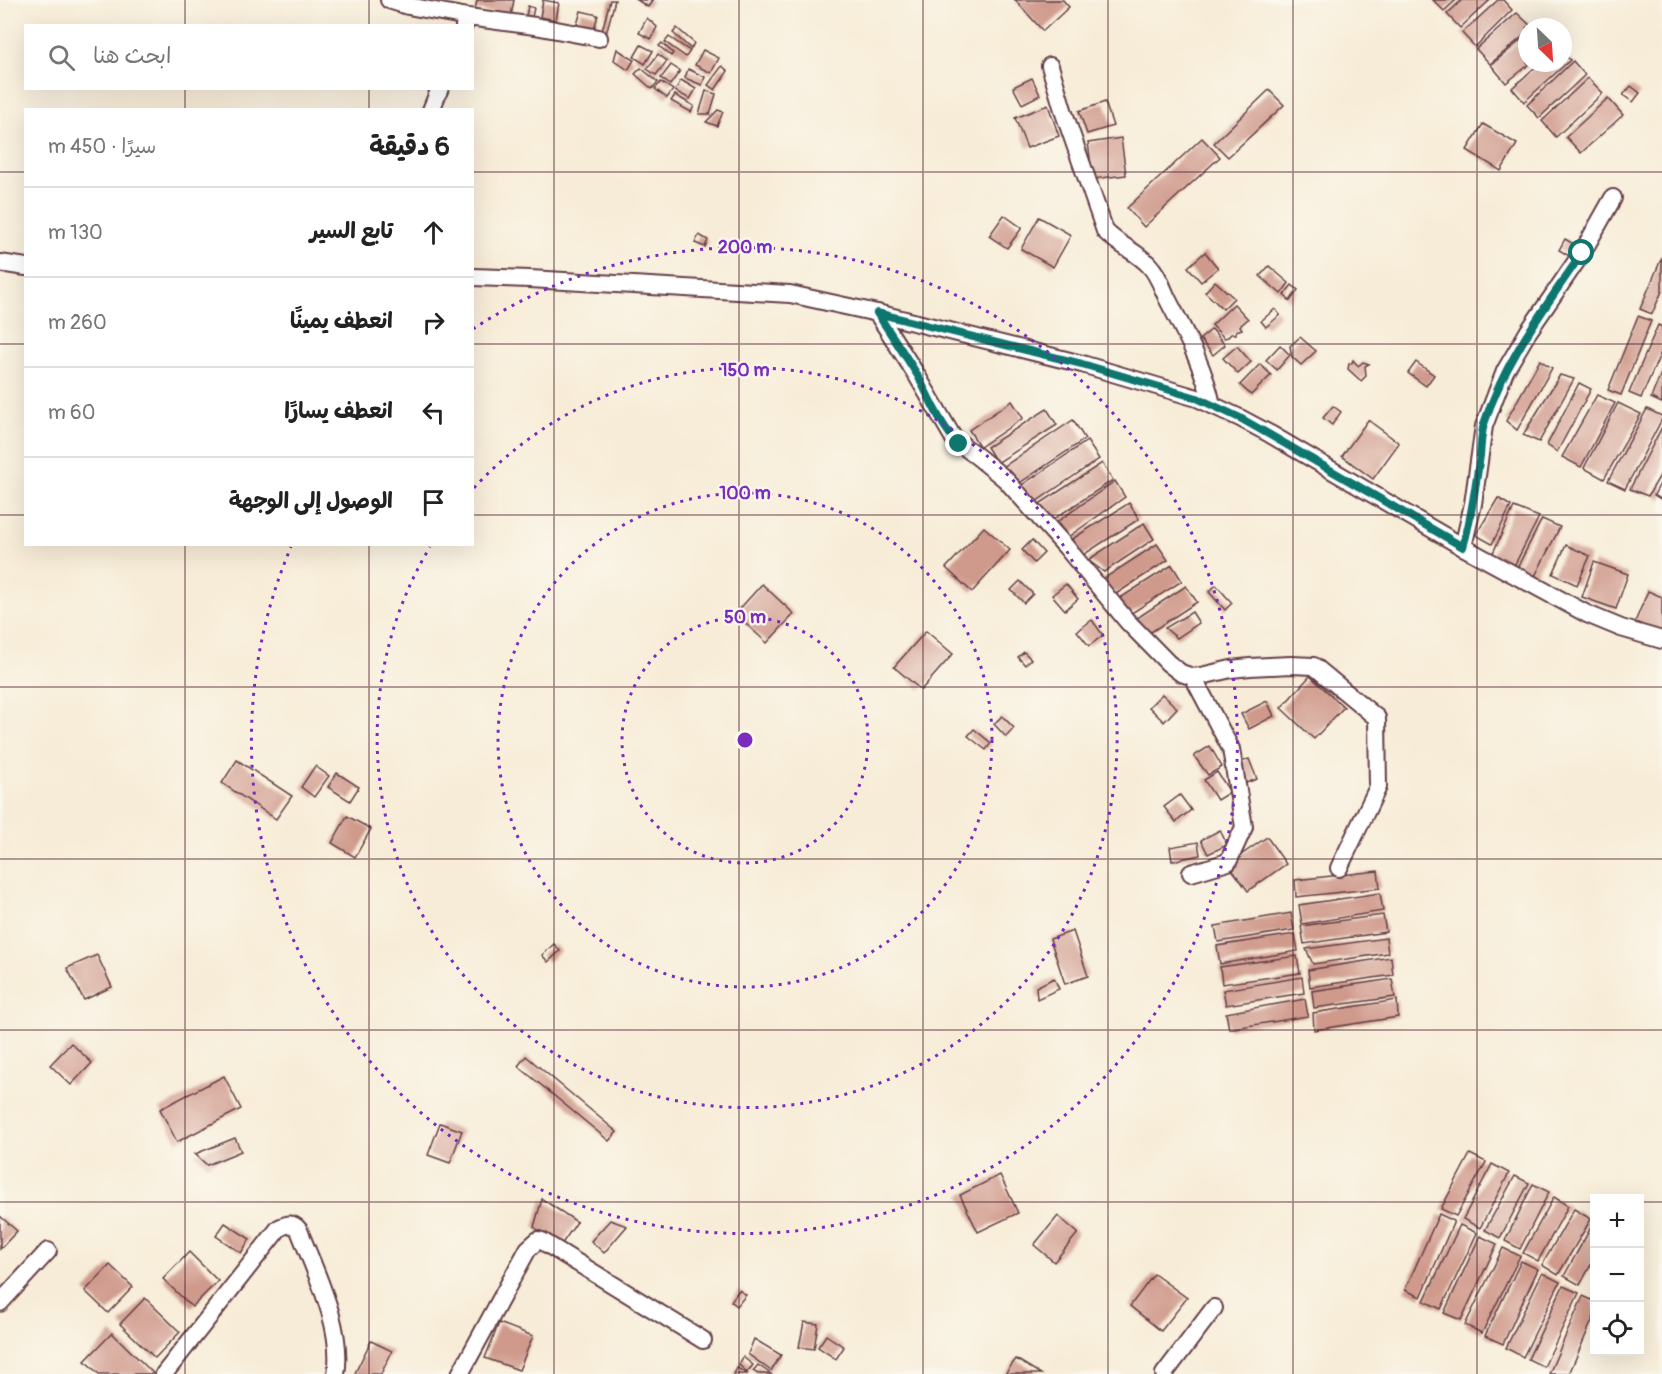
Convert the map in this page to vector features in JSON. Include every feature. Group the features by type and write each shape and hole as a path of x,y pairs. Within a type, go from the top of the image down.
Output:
{"street":[{"path":"389,0 466,21 535,26 599,38"},
{"path":"1050,66 1105,231 1114,240 1144,260 1158,278 1201,365 1212,405"},
{"path":"432,108 439,90"},
{"path":"1463,547 1473,504 1484,426 1505,371 1528,332 1582,253 1613,198"},
{"path":"0,263 24,267"},
{"path":"474,278 530,279 790,294 877,313 1082,364 1197,398 1240,418 1463,547 1587,614 1621,628 1662,640"},
{"path":"877,313 954,439 1005,479 1066,547 1127,621 1168,663 1181,673 1192,676 1250,667 1314,666 1377,718 1378,788 1339,868"},
{"path":"1191,873 1228,862 1244,827 1231,749 1192,676"},
{"path":"164,1374 279,1228 290,1224 299,1230 326,1302 336,1335 338,1367 336,1374"},
{"path":"460,1374 528,1249 538,1240 703,1340"},
{"path":"0,1304 48,1251"},
{"path":"1164,1374 1214,1308"}],"building":[{"path":"477,0 514,0 511,16 475,10"},
{"path":"543,0 559,3 556,20 540,17"},
{"path":"610,0 615,0 605,38 601,35"},
{"path":"637,0 653,0 648,7"},
{"path":"1015,0 1063,0 1069,7 1043,31"},
{"path":"1433,0 1456,0 1444,11"},
{"path":"1462,0 1490,0 1460,28 1447,14"},
{"path":"1498,0 1503,0 1512,10 1475,47 1462,33"},
{"path":"528,6 534,8 532,17 526,16"},
{"path":"581,11 598,15 593,33 576,28"},
{"path":"1517,13 1522,18 1518,18 1518,41 1490,64 1476,49"},
{"path":"647,18 657,27 651,39 639,33"},
{"path":"677,28 694,43 691,49 673,33"},
{"path":"669,37 690,51 686,57 665,42"},
{"path":"1518,42 1520,72 1506,83 1491,65"},
{"path":"662,43 673,53 671,56 659,46"},
{"path":"641,45 653,51 645,64 634,57"},
{"path":"617,49 634,60 628,70 614,60"},
{"path":"703,50 719,58 711,73 695,65"},
{"path":"658,54 667,61 656,75 647,69"},
{"path":"1572,62 1585,75 1539,118 1527,105 1562,72 1572,72"},
{"path":"671,65 680,71 670,85 661,78"},
{"path":"722,66 728,71 715,90 708,85"},
{"path":"641,68 658,82 652,89 635,74"},
{"path":"688,69 705,77 702,85 685,78"},
{"path":"1530,72 1557,72 1524,102 1512,88"},
{"path":"1032,78 1040,95 1022,104 1013,87"},
{"path":"1588,78 1603,93 1556,137 1542,121"},
{"path":"681,80 696,89 690,99 675,91"},
{"path":"661,82 673,90 667,98 655,89"},
{"path":"1631,86 1640,93 1633,102 1623,95"},
{"path":"1269,90 1284,105 1228,157 1214,143"},
{"path":"706,91 716,94 710,114 699,114"},
{"path":"675,95 694,106 691,112 671,101"},
{"path":"1608,98 1623,115 1581,153 1566,137"},
{"path":"1105,102 1113,126 1087,134 1079,111"},
{"path":"1048,105 1059,136 1027,148 1015,118"},
{"path":"718,110 723,112 717,126 706,122"},
{"path":"1483,124 1517,144 1501,171 1467,150"},
{"path":"1121,138 1126,175 1093,179 1088,143"},
{"path":"1202,138 1220,157 1144,227 1127,208"},
{"path":"1004,215 1022,228 1007,248 989,236"},
{"path":"1039,217 1071,235 1053,267 1021,249"},
{"path":"699,235 708,240 705,247 695,243"},
{"path":"1565,239 1577,246 1571,257 1559,250"},
{"path":"1205,252 1218,268 1201,282 1188,267"},
{"path":"1662,257 1662,291 1652,314 1640,309"},
{"path":"1269,266 1289,283 1281,294 1260,276"},
{"path":"1215,281 1234,298 1223,309 1205,292"},
{"path":"1292,285 1298,290 1290,301 1284,295"},
{"path":"1234,304 1248,319 1240,326 1242,329 1236,331 1236,334 1224,338 1212,325"},
{"path":"1275,309 1280,315 1266,327 1261,321"},
{"path":"1638,316 1651,321 1621,395 1608,390"},
{"path":"1658,325 1662,327 1662,350 1641,398 1629,393"},
{"path":"1212,329 1225,345 1213,355 1200,339"},
{"path":"1300,337 1316,351 1301,365 1292,357 1290,346"},
{"path":"1280,345 1290,355 1277,370 1266,360"},
{"path":"1237,346 1251,362 1238,374 1223,358"},
{"path":"1353,360 1358,366 1363,362 1369,364 1365,366 1366,376 1361,381 1348,369"},
{"path":"1540,360 1552,368 1517,430 1506,421"},
{"path":"1416,362 1434,375 1426,386 1408,373"},
{"path":"1260,364 1271,375 1251,395 1240,385"},
{"path":"1662,371 1662,403 1651,398"},
{"path":"1560,375 1574,379 1539,442 1523,435"},
{"path":"1579,383 1591,389 1557,452 1547,445"},
{"path":"1597,395 1615,403 1581,467 1562,457"},
{"path":"1012,401 1023,418 980,447 969,430"},
{"path":"1618,403 1641,414 1604,479 1584,468"},
{"path":"1333,406 1341,412 1332,425 1323,418"},
{"path":"1047,409 1057,425 997,463 987,447"},
{"path":"1647,409 1662,416 1662,419 1625,489 1608,481"},
{"path":"1073,420 1085,439 1021,482 1003,467"},
{"path":"1368,420 1399,443 1373,479 1342,456"},
{"path":"1662,427 1662,472 1648,496 1630,489"},
{"path":"1087,441 1099,459 1034,503 1022,485"},
{"path":"1102,463 1113,480 1049,522 1038,505"},
{"path":"1662,480 1662,500 1654,495"},
{"path":"1115,481 1125,497 1068,537 1057,522"},
{"path":"1498,498 1511,506 1492,544 1476,535"},
{"path":"1129,503 1139,519 1080,557 1069,541"},
{"path":"1514,507 1539,517 1514,566 1492,555"},
{"path":"1542,519 1560,527 1534,578 1516,570"},
{"path":"1144,523 1154,539 1104,572 1088,560"},
{"path":"984,527 1010,550 972,592 946,568"},
{"path":"1032,540 1044,553 1034,563 1022,550"},
{"path":"1157,544 1168,560 1116,594 1100,581"},
{"path":"1566,545 1590,556 1577,585 1553,574"},
{"path":"1594,562 1628,574 1616,609 1582,597"},
{"path":"1172,565 1182,581 1127,616 1117,600"},
{"path":"1020,581 1033,594 1024,603 1011,590"},
{"path":"762,584 794,614 767,643 735,614"},
{"path":"1066,584 1078,599 1065,610 1052,595"},
{"path":"1216,585 1232,603 1225,610 1209,592"},
{"path":"1186,586 1197,602 1145,636 1134,620"},
{"path":"1648,591 1662,597 1662,633 1635,622"},
{"path":"1192,612 1199,623 1177,638 1165,628"},
{"path":"1092,620 1103,635 1089,646 1077,631"},
{"path":"926,631 953,654 921,690 894,667"},
{"path":"1024,652 1031,659 1025,665 1018,657"},
{"path":"1310,676 1344,707 1314,739 1281,708"},
{"path":"1162,694 1177,708 1164,722 1149,707"},
{"path":"1267,701 1274,716 1249,729 1241,714"},
{"path":"1002,716 1014,728 1006,737 994,724"},
{"path":"974,729 991,743 986,750 968,736"},
{"path":"1210,746 1222,767 1208,775 1194,756"},
{"path":"1249,759 1257,779 1246,783 1238,763"},
{"path":"237,760 292,796 276,819 222,783"},
{"path":"315,766 329,776 314,797 301,787"},
{"path":"1217,772 1230,792 1217,800 1204,780"},
{"path":"337,773 359,787 350,801 328,787"},
{"path":"1180,795 1191,810 1176,822 1164,807"},
{"path":"347,816 371,829 355,857 332,843"},
{"path":"1220,830 1227,845 1208,854 1201,840"},
{"path":"1267,837 1286,864 1248,891 1228,864"},
{"path":"1198,842 1200,855 1172,861 1170,847"},
{"path":"1378,871 1380,888 1296,897 1295,880"},
{"path":"1380,893 1383,911 1302,924 1299,905"},
{"path":"1291,913 1294,930 1218,942 1215,926"},
{"path":"1383,915 1386,932 1304,944 1301,926"},
{"path":"1073,931 1088,976 1065,984 1050,939"},
{"path":"1295,934 1298,951 1220,964 1217,946"},
{"path":"1386,938 1388,953 1313,964 1306,949"},
{"path":"554,944 560,951 548,962 542,955"},
{"path":"97,955 112,987 84,1000 67,968"},
{"path":"1297,956 1300,973 1222,984 1220,967"},
{"path":"1391,957 1393,975 1310,987 1308,970"},
{"path":"1302,977 1304,993 1226,1005 1223,990"},
{"path":"1054,978 1059,989 1037,999 1036,987"},
{"path":"1392,979 1395,997 1314,1008 1312,991"},
{"path":"1305,999 1308,1016 1229,1029 1226,1013"},
{"path":"1397,1000 1398,1017 1314,1030 1313,1013"},
{"path":"71,1043 92,1063 71,1085 50,1065"},
{"path":"526,1056 617,1132 609,1141 518,1066"},
{"path":"224,1076 241,1109 177,1142 160,1109"},
{"path":"440,1123 462,1131 450,1163 428,1155"},
{"path":"235,1138 241,1151 207,1165 195,1154"},
{"path":"1470,1154 1486,1162 1456,1216 1441,1209"},
{"path":"1492,1164 1509,1173 1480,1228 1463,1219"},
{"path":"1000,1175 1018,1213 978,1232 960,1195"},
{"path":"1515,1176 1529,1183 1500,1238 1485,1230"},
{"path":"1533,1184 1549,1192 1520,1249 1505,1241"},
{"path":"1554,1197 1568,1206 1538,1261 1523,1253"},
{"path":"542,1199 577,1222 561,1245 534,1227"},
{"path":"1574,1209 1590,1218 1558,1275 1542,1265"},
{"path":"1439,1214 1454,1221 1421,1297 1405,1290"},
{"path":"0,1216 17,1231 0,1249"},
{"path":"1058,1216 1078,1233 1054,1262 1034,1245"},
{"path":"610,1220 627,1226 604,1253 591,1241"},
{"path":"225,1223 250,1239 241,1253 216,1236"},
{"path":"1460,1225 1477,1233 1441,1309 1424,1301"},
{"path":"1590,1229 1590,1266 1580,1285 1564,1276"},
{"path":"1480,1236 1497,1244 1461,1320 1444,1313"},
{"path":"1503,1248 1520,1256 1482,1333 1465,1325"},
{"path":"189,1252 218,1281 192,1307 163,1279"},
{"path":"1521,1261 1538,1269 1503,1344 1485,1336"},
{"path":"110,1265 133,1287 108,1313 85,1291"},
{"path":"1542,1273 1560,1282 1523,1357 1506,1348"},
{"path":"1154,1274 1187,1298 1161,1331 1130,1306"},
{"path":"1563,1286 1579,1293 1544,1367 1528,1359"},
{"path":"739,1290 746,1295 737,1306 731,1301"},
{"path":"1583,1296 1590,1299 1590,1325 1569,1374 1549,1374"},
{"path":"145,1298 180,1332 155,1358 120,1324"},
{"path":"804,1322 818,1324 814,1349 799,1347"},
{"path":"499,1323 533,1336 519,1370 485,1358"},
{"path":"112,1333 154,1374 99,1374 85,1361"},
{"path":"826,1335 844,1347 836,1359 818,1347"},
{"path":"754,1339 781,1355 771,1371 748,1354"},
{"path":"371,1341 392,1351 381,1374 355,1373"},
{"path":"743,1357 753,1365 747,1372 739,1365"},
{"path":"1016,1359 1041,1374 1005,1374"},
{"path":"758,1365 771,1374 758,1374 753,1371"},
{"path":"737,1368 748,1374 734,1374"}],"route":[{"path":"959,444 944,425 916,374 877,313 1082,364 1197,398 1240,418 1463,547 1473,504 1484,426 1505,371 1528,332 1582,253"}]}
